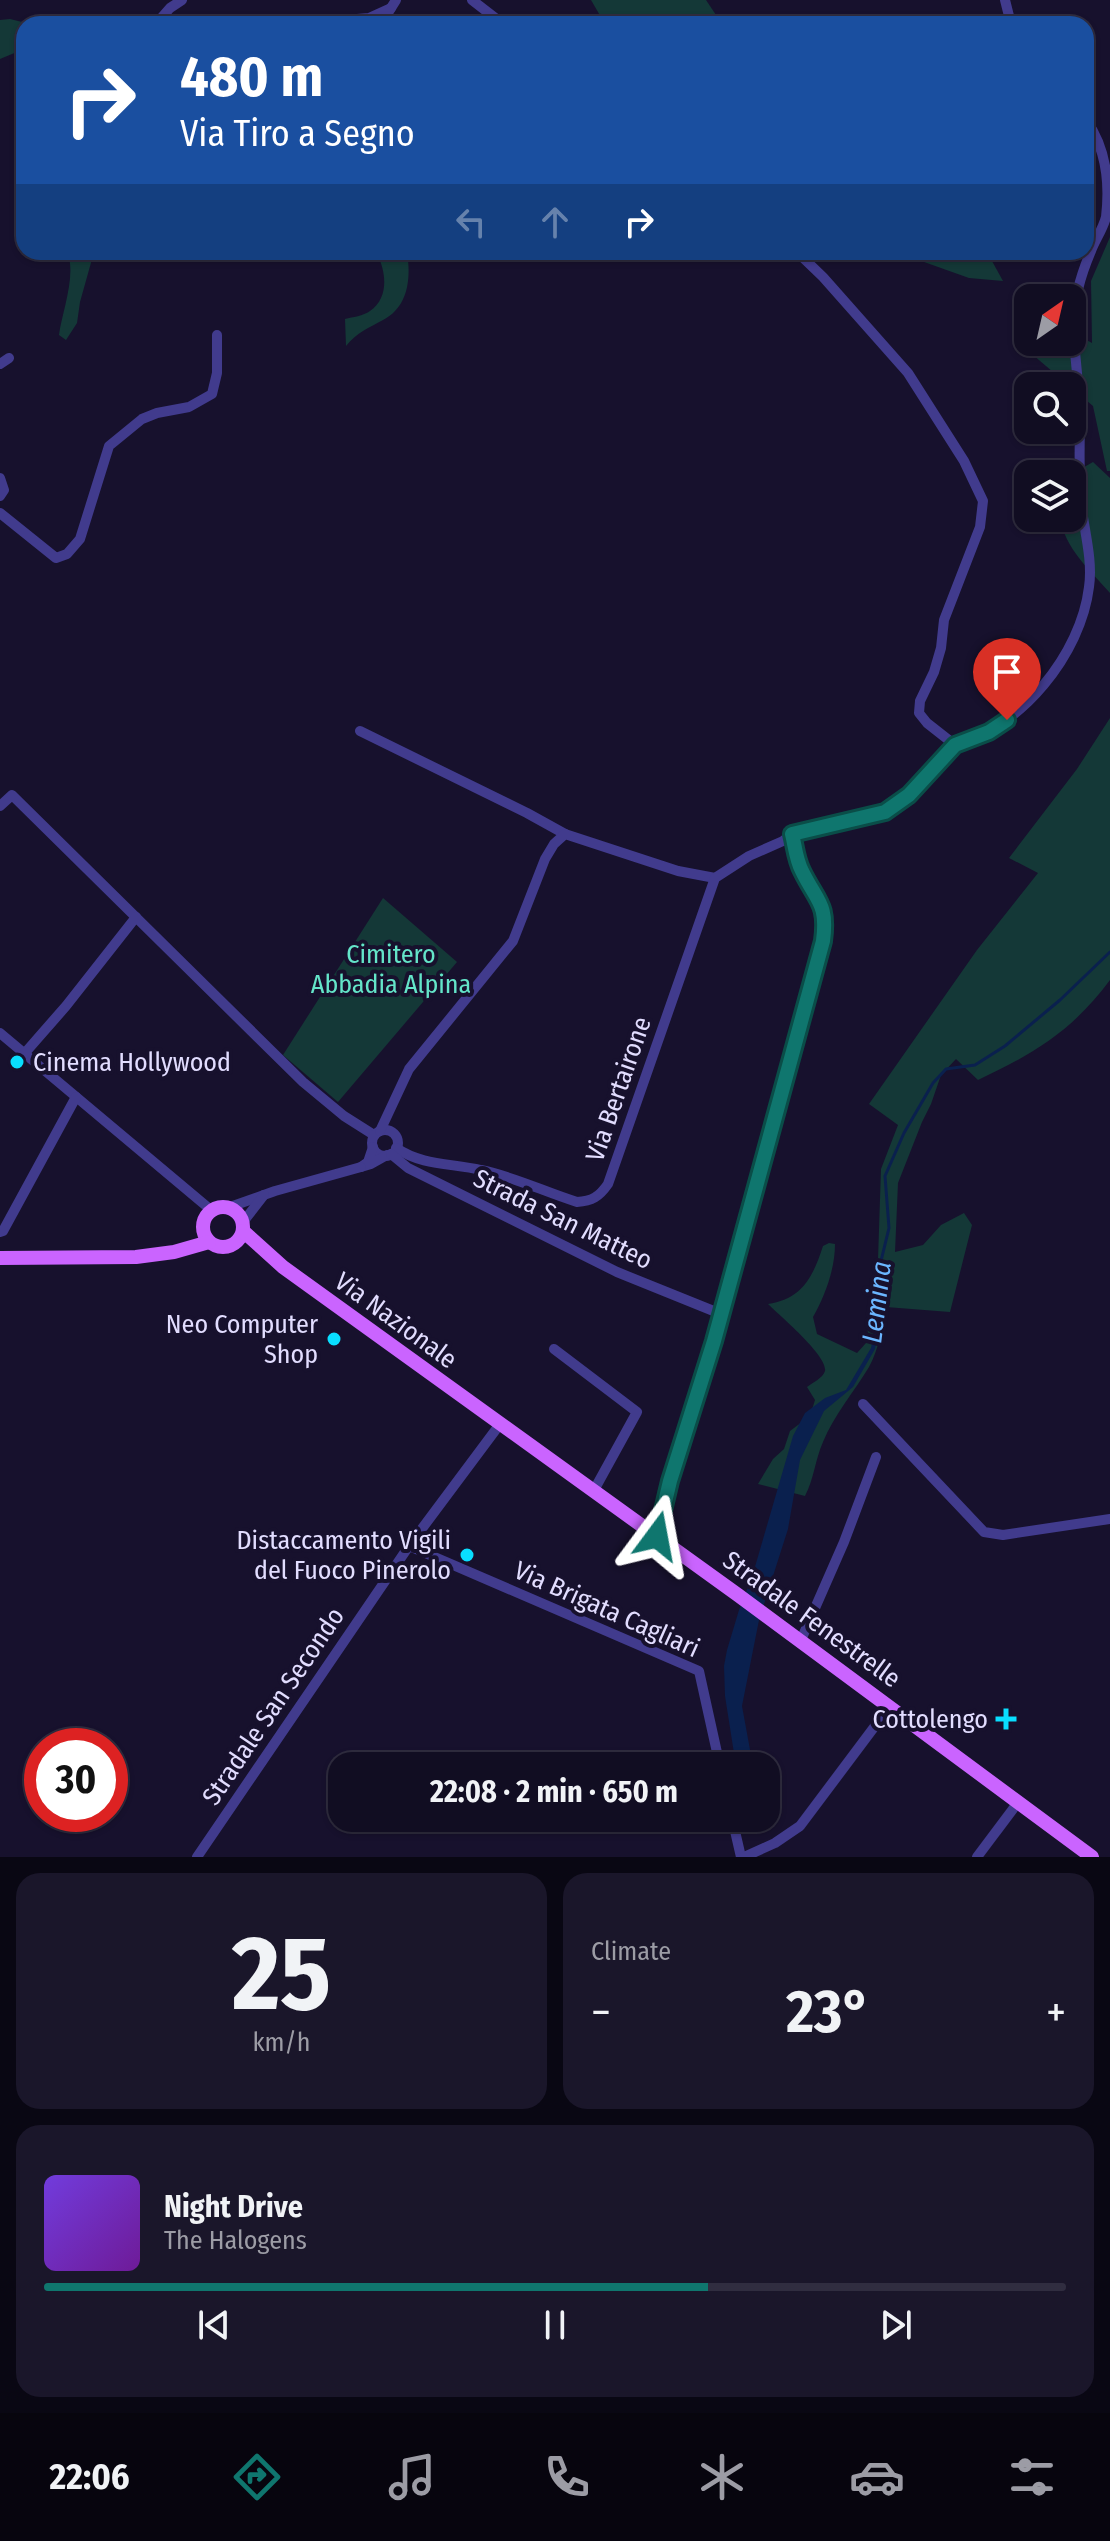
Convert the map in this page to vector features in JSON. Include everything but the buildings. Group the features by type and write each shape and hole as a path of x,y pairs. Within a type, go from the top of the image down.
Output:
{"main road":[{"path":"0,1258 136,1257 174,1252 206,1236 203,1221 211,1210 230,1207"},
{"name":"Via Nazionale","path":"230,1207 241,1216 243,1226 266,1253 500,1424"},
{"path":"233,1245 241,1236 243,1226"},
{"name":"Via Nazionale","path":"206,1236 221,1247 233,1245 266,1253"},
{"name":"Stradale Fenestrelle","path":"500,1424 801,1640 1092,1857"}],"street":[{"path":"163,16 182,0"},
{"path":"472,0 493,16"},
{"path":"372,16 393,4"},
{"path":"1094,134 1109,167 1106,218 1094,244"},
{"path":"805,260 908,373 964,461 983,501 980,527 944,620 934,672 920,701 919,713 955,745"},
{"path":"360,731 565,834 678,871 715,878 792,834 885,812 909,795 955,745 989,732 1028,704 1073,640 1084,612 1090,584 1079,476 1079,402 1073,319 1088,260"},
{"path":"0,513 56,558 67,554 80,539 109,446 142,419 189,407 212,394 217,373 217,335"},
{"path":"0,478 4,490 0,496"},
{"path":"0,806 12,795 303,1082 344,1116 377,1133 386,1130 393,1133 397,1141 391,1152 371,1164 230,1207"},
{"path":"361,1167 368,1162 377,1133 409,1069 513,941 545,859 565,834"},
{"path":"657,1536 823,941 826,918 800,868 792,834"},
{"name":"Via Bertairone","path":"391,1152 434,1164 482,1170 577,1202 597,1197 608,1184 715,878"},
{"path":"24,1054 136,917"},
{"path":"0,1033 211,1210"},
{"path":"0,1232 76,1097"},
{"path":"373,1147 378,1154 391,1152"},
{"name":"Strada San Matteo","path":"391,1152 408,1168 617,1272 721,1314"},
{"path":"243,1226 265,1195"},
{"path":"554,1349 637,1412 593,1492"},
{"path":"863,1404 984,1532 1003,1535 1110,1519"},
{"name":"Stradale San Secondo","path":"197,1857 409,1546 500,1424"},
{"path":"801,1640 844,1542 876,1457"},
{"name":"Via Brigata Cagliari","path":"409,1546 699,1671 717,1752"},
{"path":"737,1832 745,1856 792,1832 807,1819 890,1706"},
{"path":"977,1857 1019,1801"}],"green space":[{"path":"591,0 706,0 717,16 600,16"},
{"path":"0,20 16,20 16,52 0,59"},
{"path":"1110,237 1110,471 1107,471 1093,406 1086,400 1086,372 1053,372 1034,356 1086,356 1086,340 1092,343 1091,281"},
{"path":"92,260 77,323 66,340 59,335 70,282 70,261"},
{"path":"379,260 408,260 408,281 403,299 392,314 359,334 346,346 345,319 370,311 381,298 384,283"},
{"path":"918,260 991,260 1003,281 969,278"},
{"path":"1093,462 1110,478 1110,593 1087,568 1064,532 1086,532 1086,466"},
{"path":"1110,718 1110,980 1067,1027 1035,1050 978,1080 956,1059 941,1075 898,1183 895,1252 923,1245 941,1225 964,1213 972,1225 950,1312 886,1307 872,1360 828,1432 805,1496 758,1484 773,1459 784,1449 790,1431 810,1416 815,1400 807,1387 825,1371 824,1364 811,1346 768,1304 798,1292 810,1277 823,1246 835,1244 828,1282 813,1317 817,1334 857,1353 866,1343 866,1320 877,1290 881,1169 898,1125 869,1104 977,950 1038,873 1009,858 1077,769"},
{"name":"Cimitero Abbadia Alpina","path":"383,898 457,962 338,1102 283,1055"}],"water":[{"path":"881,1257 882,1315 875,1349 853,1387 824,1411 800,1460 788,1529 759,1620 742,1706 750,1752 734,1752 725,1696 724,1666 793,1436 805,1413 825,1398 846,1390 871,1348"}],"waterway":[{"name":"Lemina","path":"881,1261 889,1228 885,1176 904,1133 933,1083 946,1069 975,1065 1005,1046 1060,1000 1110,952"}],"place":[{"name":"Cinema Hollywood","path":"17,1062"},
{"name":"Neo Computer Shop","path":"334,1339"},
{"name":"Distaccamento Vigili del Fuoco Pinerolo","path":"467,1555"},
{"name":"Cottolengo","path":"1006,1719"}],"route":[{"path":"657,1536 670,1481 714,1341 823,941 826,918 800,868 792,834 885,812 909,795 955,745 989,732 1007,720"}]}
